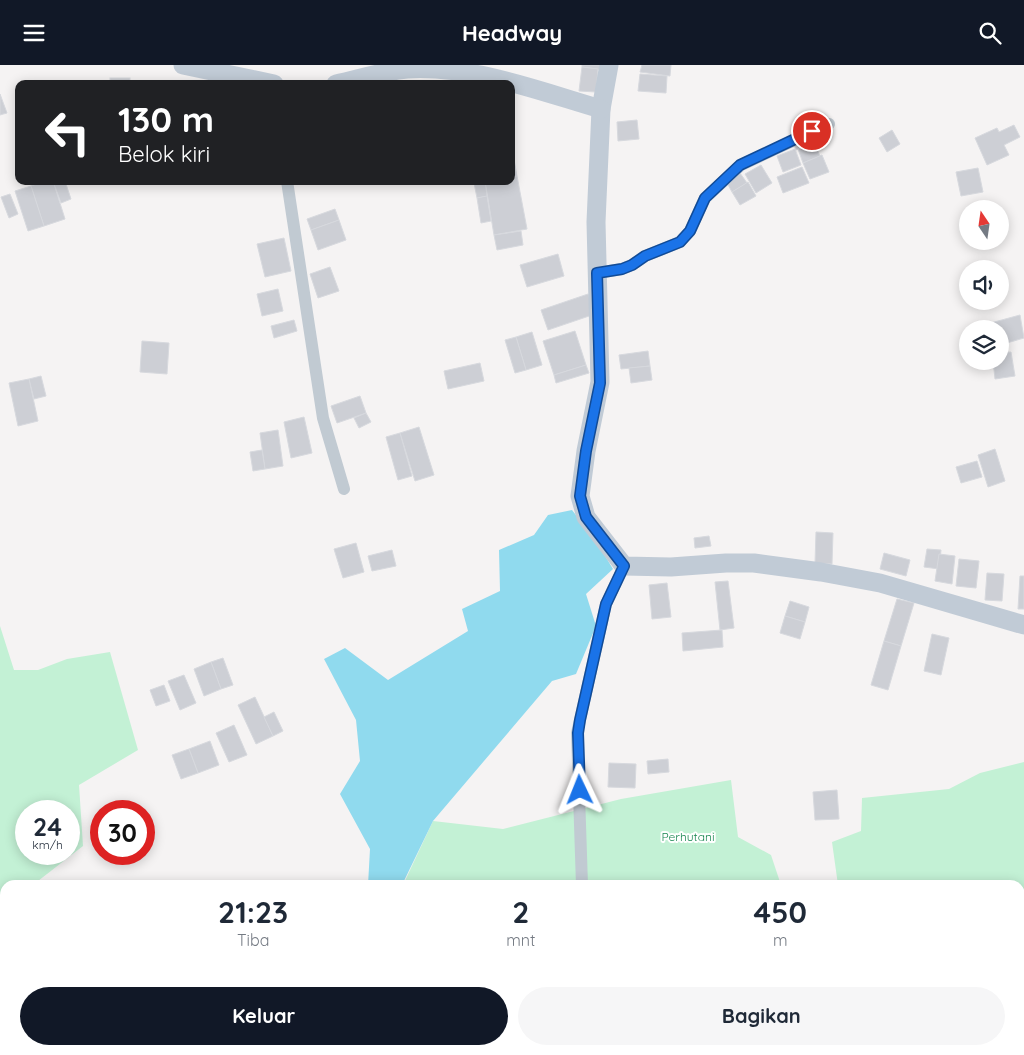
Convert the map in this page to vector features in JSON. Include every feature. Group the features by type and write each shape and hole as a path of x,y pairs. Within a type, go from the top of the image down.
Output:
{"main road":[{"path":"183,65 255,80"},
{"path":"609,65 601,109 596,222 600,383 586,451 580,496 586,517 624,566 671,567 754,563 820,572 880,583 1024,625"},
{"path":"355,80 406,69 450,69 499,80"},
{"path":"515,84 601,109"}],"street":[{"path":"597,273 622,269 645,256 680,242 690,231 705,198 740,165 829,124"},
{"path":"288,185 323,418 344,489"},
{"path":"582,880 578,733 606,604 624,566"}],"green space":[{"path":"0,626 14,670 38,670 67,659 110,652 138,750 79,785 80,800 15,800 15,865 59,865 39,880 0,880"},
{"path":"1024,762 1024,880 837,880 832,842 861,831 862,798 949,789 980,773"},
{"name":"Perhutani","path":"731,780 738,837 771,855 779,880 405,880 433,821 503,829 621,799"},
{"path":"80,800 83,846 80,848"}],"water":[{"path":"572,510 596,541 613,569 586,594 596,626 576,674 552,681 433,821 404,880 368,880 370,849 340,794 360,761 356,720 324,659 345,648 388,680 468,631 462,609 500,591 499,550 534,535 548,515"}],"building":[{"path":"582,65 606,65 605,70 582,67"},
{"path":"642,65 671,65 670,76 640,72"},
{"path":"582,67 598,69 596,92 579,91"},
{"path":"640,74 667,76 666,93 638,91"},
{"path":"110,78 130,78 130,80 110,80"},
{"path":"0,94 7,113 0,115"},
{"path":"637,120 639,139 618,141 617,122"},
{"path":"1014,125 1020,137 1004,145 1009,155 987,165 975,138 997,128 999,132"},
{"path":"892,130 900,144 887,152 879,138"},
{"path":"811,135 814,143 796,150 793,142"},
{"path":"814,143 820,156 803,163 798,149"},
{"path":"795,149 801,165 783,172 777,156"},
{"path":"822,155 829,172 810,179 803,163"},
{"path":"761,165 772,183 756,193 745,174"},
{"path":"802,167 809,183 783,193 777,177"},
{"path":"978,168 983,192 961,196 956,172"},
{"path":"740,173 747,183 732,192 726,181"},
{"path":"515,176 517,176 527,229 494,235 486,185 515,185"},
{"path":"748,182 756,196 740,205 732,192"},
{"path":"54,185 65,219 44,226 31,186"},
{"path":"54,185 66,185 71,199 61,203"},
{"path":"474,185 486,185 487,196 477,198"},
{"path":"31,186 44,226 28,231 15,191"},
{"path":"10,194 18,214 9,218 1,197"},
{"path":"487,196 491,221 481,223 477,198"},
{"path":"335,209 339,220 311,230 307,219"},
{"path":"339,220 346,240 318,250 311,230"},
{"path":"521,231 523,245 497,250 494,235"},
{"path":"284,238 291,271 265,277 257,244"},
{"path":"558,254 564,276 527,287 520,265"},
{"path":"330,267 339,291 318,298 310,274"},
{"path":"278,289 283,311 262,316 257,294"},
{"path":"588,294 595,314 548,330 541,310"},
{"path":"1020,315 1024,338 1009,342 1009,320 1002,320"},
{"path":"294,320 297,331 274,338 271,326"},
{"path":"575,331 586,365 554,375 543,341"},
{"path":"532,332 542,365 526,370 516,337"},
{"path":"516,337 526,370 515,373 505,340"},
{"path":"142,341 169,343 167,374 140,372"},
{"path":"648,351 650,366 621,369 619,355"},
{"path":"1009,352 1011,352 1015,376 995,379 994,370 1009,370"},
{"path":"480,363 484,381 448,389 444,371"},
{"path":"586,365 589,373 556,383 554,375"},
{"path":"650,366 652,380 631,383 629,368"},
{"path":"41,376 46,396 34,399 29,379"},
{"path":"29,379 38,421 18,426 9,383"},
{"path":"360,396 366,413 337,423 331,406"},
{"path":"366,413 371,422 359,428 354,418"},
{"path":"304,417 312,453 291,458 284,422"},
{"path":"419,427 434,475 415,481 400,433"},
{"path":"278,430 283,466 265,469 260,433"},
{"path":"400,433 412,476 398,480 386,437"},
{"path":"995,449 1005,481 988,487 978,455"},
{"path":"262,450 265,469 253,471 250,452"},
{"path":"977,461 982,477 961,483 956,467"},
{"path":"816,532 833,533 832,564 815,563"},
{"path":"709,536 711,546 695,548 694,538"},
{"path":"356,543 364,572 343,578 334,549"},
{"path":"927,549 941,550 939,569 924,567"},
{"path":"392,550 396,566 372,571 368,556"},
{"path":"884,553 910,560 906,576 880,569"},
{"path":"939,554 955,556 952,584 935,581"},
{"path":"959,559 979,561 976,588 956,586"},
{"path":"987,573 1004,574 1002,601 985,600"},
{"path":"1020,576 1024,576 1024,609 1018,609"},
{"path":"728,581 734,628 720,630 715,582"},
{"path":"667,583 671,617 652,619 649,585"},
{"path":"897,599 914,603 901,646 884,641"},
{"path":"790,601 809,607 805,622 785,616"},
{"path":"785,616 805,622 800,639 780,633"},
{"path":"722,630 723,647 683,651 682,633"},
{"path":"932,634 949,638 941,675 924,671"},
{"path":"884,641 901,646 888,690 871,685"},
{"path":"223,658 233,685 221,689 211,662"},
{"path":"211,662 221,689 204,696 194,669"},
{"path":"184,675 196,703 180,710 168,681"},
{"path":"164,685 170,701 156,706 150,690"},
{"path":"255,697 273,736 256,744 238,705"},
{"path":"274,712 283,731 273,736 264,717"},
{"path":"234,725 247,755 229,762 216,733"},
{"path":"210,741 219,765 198,773 189,749"},
{"path":"189,749 198,773 181,779 172,755"},
{"path":"668,759 669,772 648,774 647,761"},
{"path":"609,763 636,764 635,788 608,787"},
{"path":"837,790 839,819 815,820 813,792"}],"route":[{"path":"580,790 578,733 580,720 606,604 624,566 586,517 580,496 586,451 600,383 597,273 622,269 645,256 680,242 690,231 705,198 740,165 812,131"}]}
